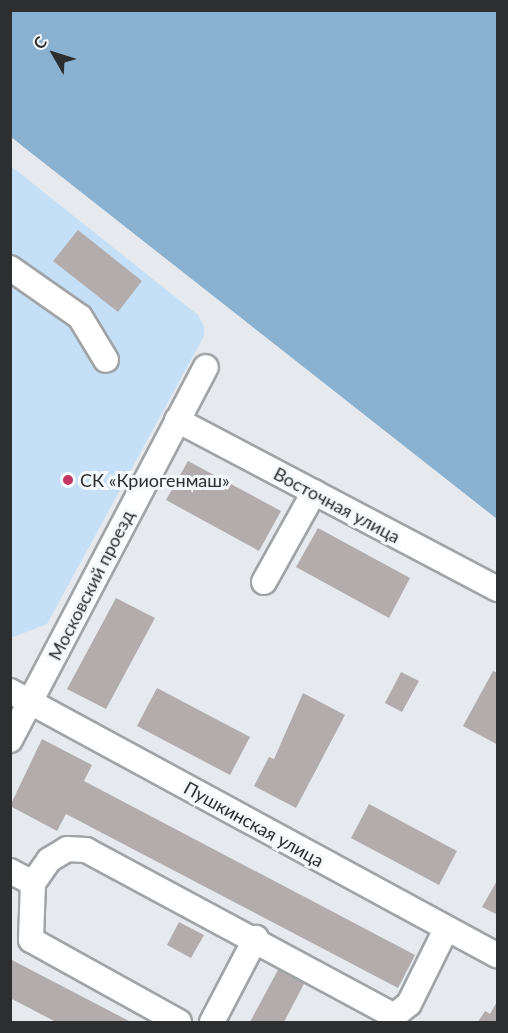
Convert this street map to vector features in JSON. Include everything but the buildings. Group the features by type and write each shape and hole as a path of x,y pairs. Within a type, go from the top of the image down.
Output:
{"street":[{"path":"10,268 80,317 106,360"},
{"name":"Московский проезд","path":"10,740 20,697 206,367"},
{"name":"Восточная улица","path":"177,420 498,589"},
{"path":"264,582 314,492"},
{"name":"Пушкинская улица","path":"20,697 498,956"},
{"path":"179,1023 39,948 28,930 33,883 50,860 67,849 86,850 256,938 394,1016 409,1004 446,929"},
{"path":"10,871 33,883"},
{"path":"212,1023 256,938"}],"shaded area":[{"path":"10,11 497,11 497,519 11,137"},
{"name":"СК «Криогенмаш»","path":"11,166 198,315 204,326 204,336 47,624 11,638"}],"place":[{"name":"СК «Криогенмаш»","path":"68,480"}]}
